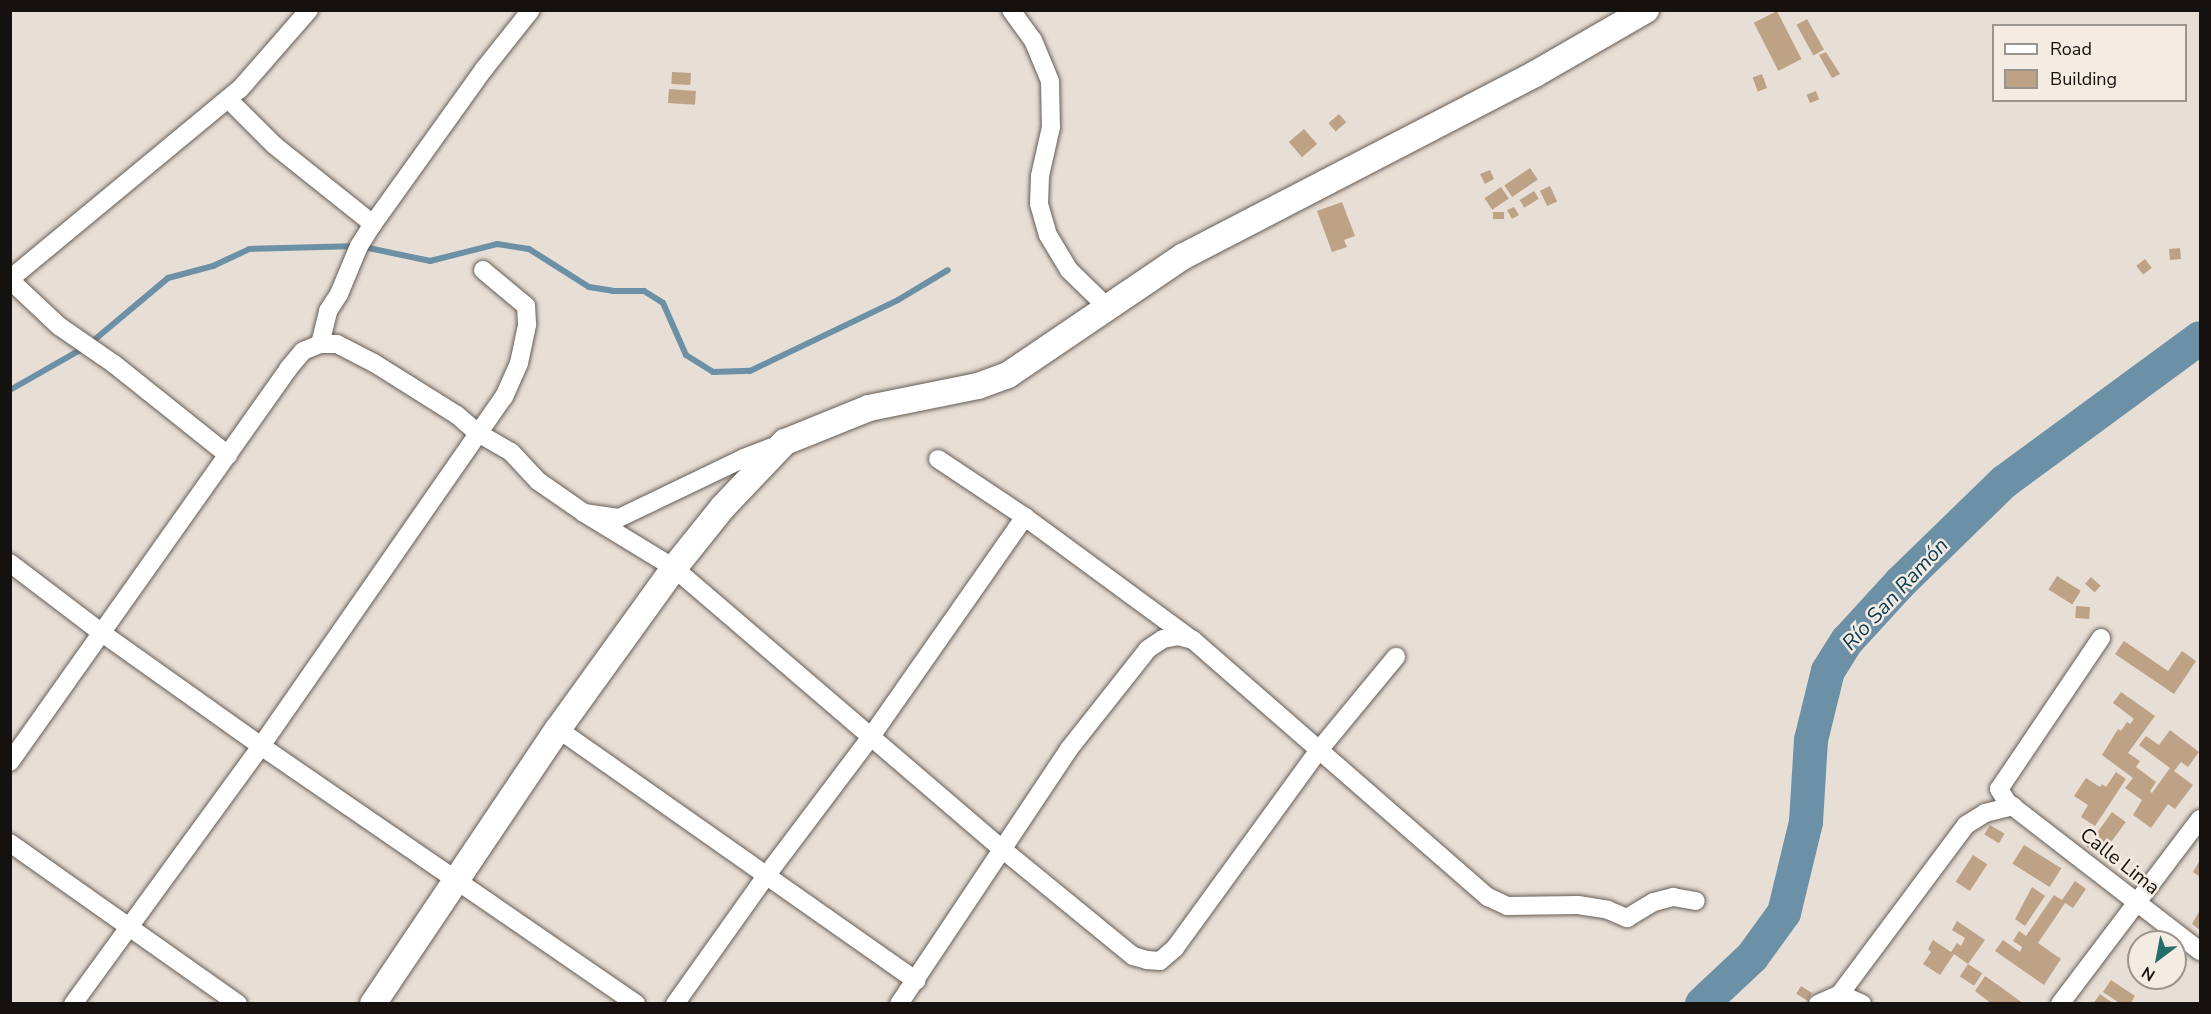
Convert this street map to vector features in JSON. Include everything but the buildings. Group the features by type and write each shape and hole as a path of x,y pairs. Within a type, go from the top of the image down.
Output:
{"main road":[{"path":"373,1004 558,729 674,568 723,507 784,442 869,408 978,386 1008,375 1184,256 1534,74 1646,10"}],"street":[{"path":"228,454 114,364 59,326 10,279 228,99 309,10"},
{"path":"320,344 328,311 339,294 359,246 477,79 531,10"},
{"path":"1011,10 1033,40 1050,81 1051,127 1040,176 1039,204 1048,236 1069,270 1107,307"},
{"path":"228,99 274,145 373,224"},
{"path":"73,1004 261,746 504,397 519,363 526,324 526,306 483,270"},
{"path":"10,762 288,369 303,351 320,344 337,344 374,363 457,415 478,433 511,452 538,481 584,513 674,568 870,738 1133,956 1160,961 1175,948 1319,750 1396,657"},
{"path":"584,513 619,518 744,458 784,442"},
{"path":"938,459 1025,517 1193,640 1488,897 1507,906 1578,904 1627,918 1654,902 1673,897 1696,901"},
{"path":"675,1004 766,876 870,738 1025,517"},
{"path":"10,563 102,633 261,746 636,1004"},
{"path":"899,1004 1001,848 1069,750 1148,649 1163,639 1178,636 1193,640"},
{"path":"2013,806 2002,796 2000,789 2003,781 2101,638"},
{"path":"558,729 916,981"},
{"path":"1818,1004 1840,994 1966,825 1985,813 2013,806"},
{"name":"Calle Lima","path":"2013,806 2200,951"},
{"path":"2060,1004 2200,819"},
{"path":"10,843 238,1004"},
{"path":"1840,994 1862,1004"}],"waterway":[{"path":"10,390 87,346 168,278 213,266 249,249 359,246 430,261 497,244 529,249 589,287 613,291 644,291 663,303 686,355 713,372 750,371 898,300 948,270"},
{"name":"Río San Ramón","path":"1702,1004 1752,957 1784,913 1806,822 1811,740 1828,671 1847,641 1900,583 2004,482 2200,338"}]}
